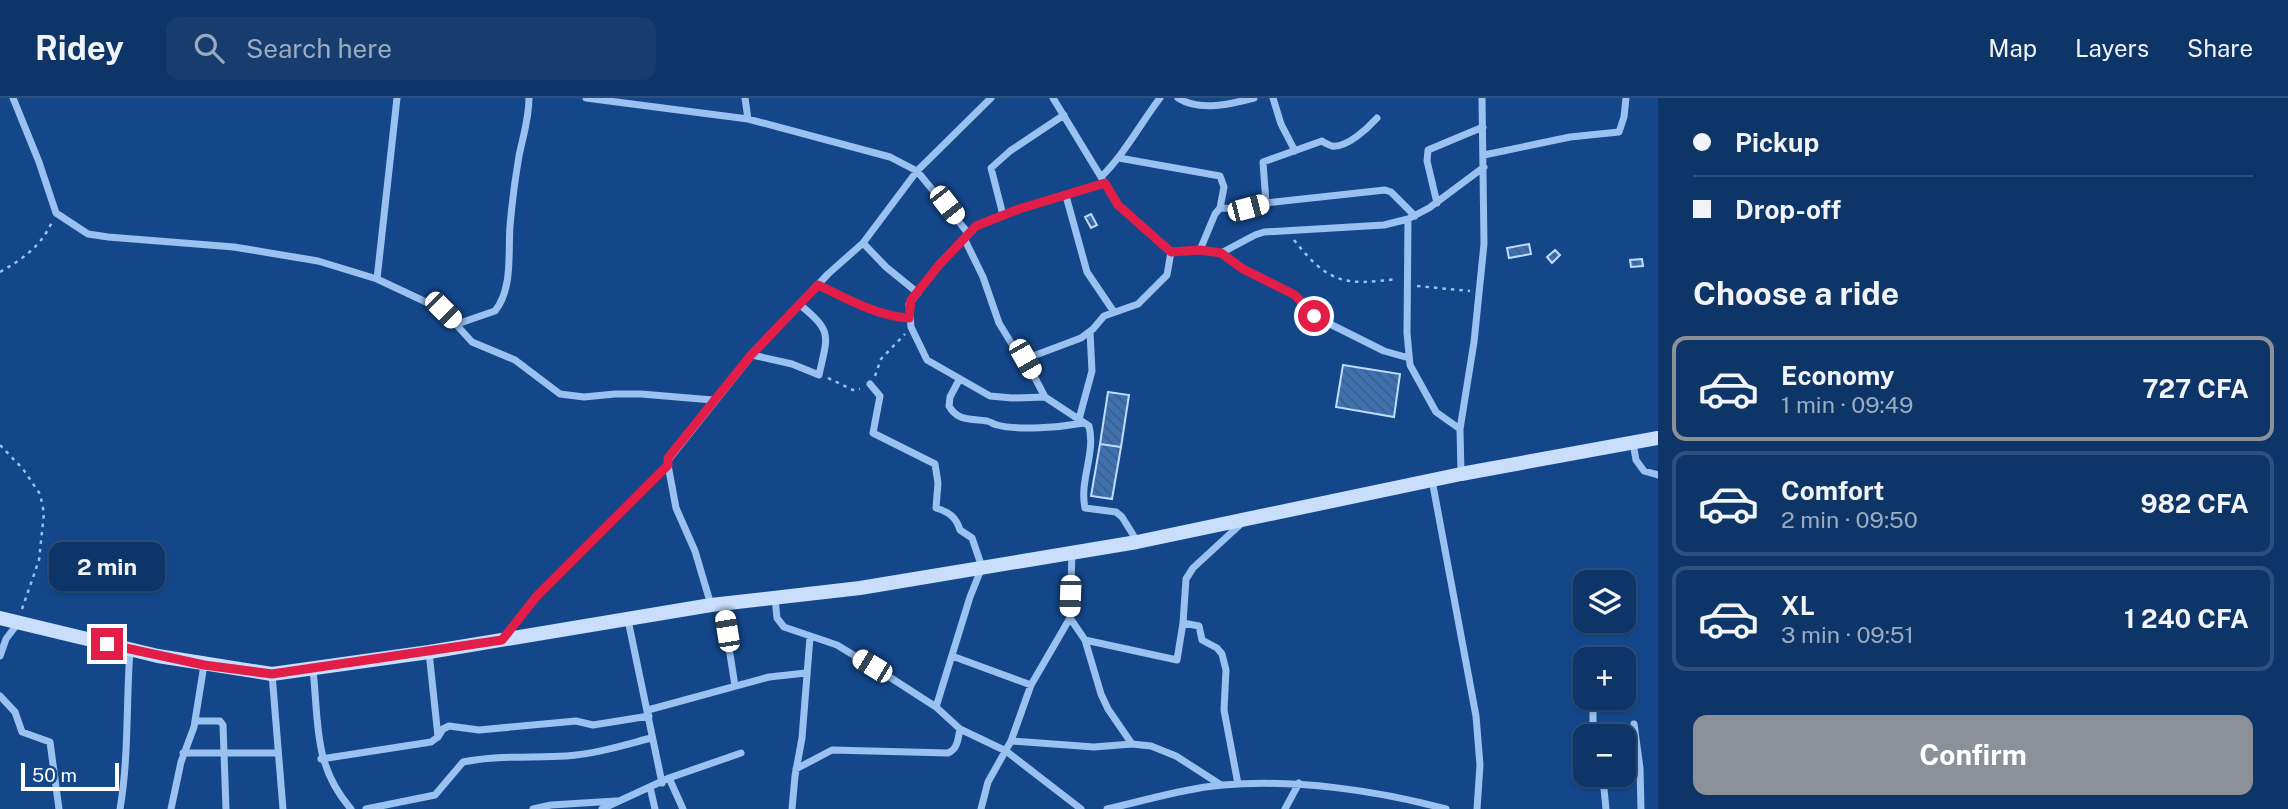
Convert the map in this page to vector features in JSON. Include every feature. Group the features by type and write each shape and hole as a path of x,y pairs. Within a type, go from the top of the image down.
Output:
{"street":[{"path":"13,98 40,162 56,213 88,234 234,247 318,261 377,279 443,310 472,342 515,360 560,394 584,397 641,394 713,400"},
{"path":"377,279 397,98"},
{"path":"457,324 495,311 503,294 519,156 529,116 529,98"},
{"path":"586,98 748,119 890,157 917,171 966,235 999,323 1013,346 1025,359 1045,397 1082,421 1090,430 1084,506 1088,509 1109,509 1116,512 1137,542"},
{"path":"746,98 748,119"},
{"path":"735,686 717,604 676,508 668,458 751,355 818,285 863,243 917,171 991,98"},
{"path":"1053,98 1118,205 1171,252 1200,250 1221,253 1243,269 1295,295 1314,316 1384,351 1409,358"},
{"path":"1045,397 992,397 927,360 921,353 910,323 909,304 976,226 1066,196 1103,180 1160,98"},
{"path":"1178,98 1204,106 1254,98"},
{"path":"1273,98 1281,124 1295,150"},
{"path":"1461,474 1460,429 1480,293 1484,244 1482,98"},
{"path":"1484,155 1570,137 1619,132 1626,109 1626,98"},
{"path":"1003,215 991,168 1010,151 1064,115"},
{"path":"1266,203 1263,162 1322,141 1330,146 1338,145 1362,133 1377,118"},
{"path":"1437,202 1427,161 1428,150 1483,127"},
{"path":"1119,158 1220,176 1224,187 1220,208 1211,222 1200,250"},
{"path":"1221,253 1255,235 1286,230 1384,225 1411,218 1484,167"},
{"path":"1220,208 1242,209 1266,203 1387,190 1411,218 1407,282 1409,358 1423,392 1436,412 1460,429"},
{"path":"1066,196 1087,272 1114,312"},
{"path":"863,243 886,267 918,293"},
{"path":"1025,359 1082,338 1101,318 1138,304 1163,282 1171,252"},
{"path":"818,285 878,313 910,323"},
{"path":"751,355 792,364 818,375 827,336 819,320 799,304"},
{"path":"1082,421 1092,371 1090,332"},
{"path":"959,380 950,397 949,406 964,419 1000,426 1034,427 1082,421"},
{"path":"870,384 880,396 873,432 935,464 939,483 936,508 948,512 960,530 972,538 982,567 936,707"},
{"path":"0,618 204,665 272,674 313,670 717,604 860,588 1137,542 1461,474 1658,438"},
{"path":"1633,443 1636,460 1644,471 1658,475"},
{"path":"502,640 536,597 668,465"},
{"path":"1432,480 1476,716 1480,765 1477,809"},
{"path":"1085,640 1177,660 1186,579 1193,568 1246,519"},
{"path":"981,809 988,782 1011,741 1031,685 1070,618 1072,552"},
{"path":"775,597 777,618 783,627 837,645 936,707 960,729 1006,751 1069,806 1081,809"},
{"path":"1070,618 1085,640 1105,701 1132,744"},
{"path":"628,620 662,783"},
{"path":"0,656 6,639 19,622"},
{"path":"1183,623 1199,626 1202,640 1222,654 1226,670 1224,710 1238,785"},
{"path":"792,809 802,738 810,637"},
{"path":"120,809 127,758 126,710 130,650"},
{"path":"429,652 438,737"},
{"path":"952,656 1031,685"},
{"path":"171,809 183,753 195,721 204,665"},
{"path":"313,670 321,759 328,776 351,809"},
{"path":"321,759 431,742 449,726 479,730 576,721 593,725 648,713 769,677 806,673"},
{"path":"272,674 284,809"},
{"path":"0,696 15,712 22,732 50,742 59,809"},
{"path":"195,721 222,722 226,809"},
{"path":"796,769 832,750 947,753 953,751 957,744 960,729"},
{"path":"366,809 435,795 463,762 501,756 568,756 651,738"},
{"path":"1636,738 1641,809"},
{"path":"1011,741 1094,747 1132,744 1151,746 1176,756 1221,785"},
{"path":"183,753 278,754"},
{"path":"602,809 669,778 741,753"},
{"path":"669,778 682,809"},
{"path":"1285,809 1299,783"},
{"path":"1107,809 1221,785 1299,783 1446,809"},
{"path":"650,787 655,809"},
{"path":"1602,787 1606,809"},
{"path":"533,809 596,801 623,801"}],"path":[{"path":"0,272 19,261 44,240 56,213"},
{"path":"1286,230 1323,272 1330,276 1357,284 1407,282 1480,293"},
{"path":"818,375 856,391 870,384 881,359 910,323"},
{"path":"0,445 23,469 40,494 44,513 38,560 19,622"}],"building":[{"path":"1091,214 1097,225 1091,228 1085,217"},
{"path":"1529,244 1531,254 1509,258 1507,248"},
{"path":"1555,250 1560,255 1552,263 1547,257"},
{"path":"1642,259 1643,266 1631,267 1630,260"},
{"path":"1343,365 1400,374 1394,417 1336,407"},
{"path":"1108,392 1129,395 1121,447 1100,444"},
{"path":"1100,444 1121,447 1112,499 1091,496"}],"route":[{"path":"107,644 204,665 272,674 502,640 536,597 668,465 668,458 713,400 751,355 818,285 878,313 909,318 911,300 976,226 1019,209 1105,183 1118,205 1171,252 1200,250 1221,253 1243,269 1295,295 1314,316"}]}
